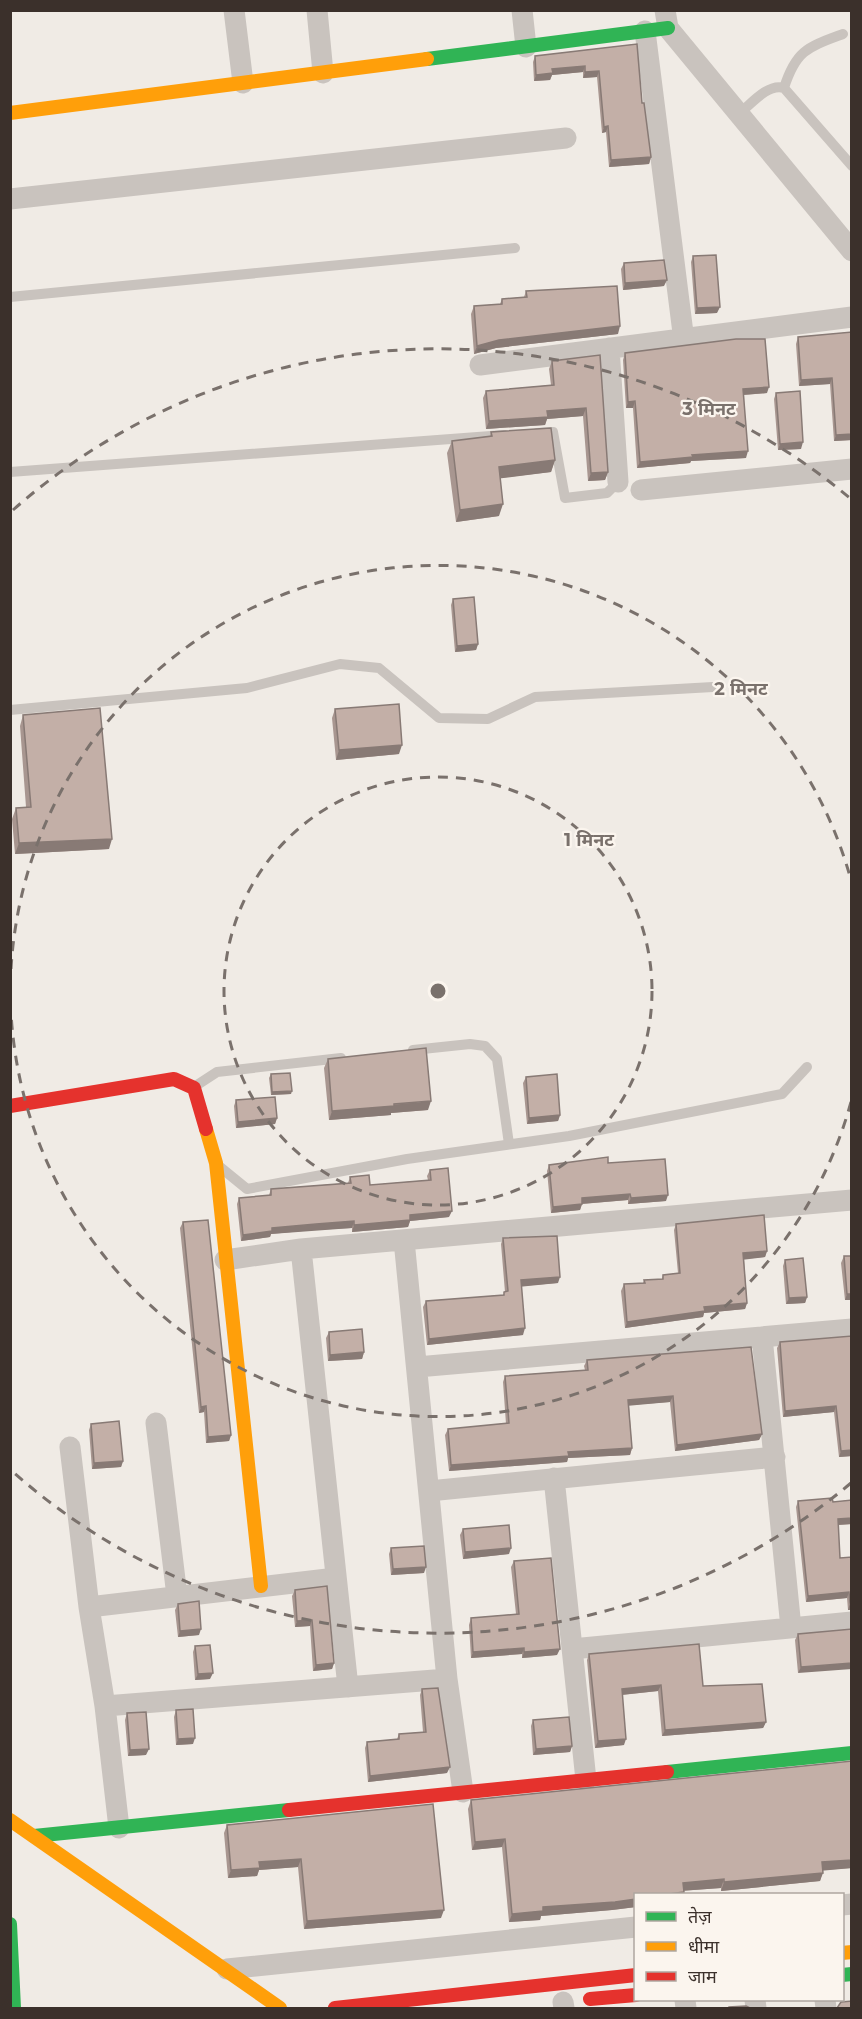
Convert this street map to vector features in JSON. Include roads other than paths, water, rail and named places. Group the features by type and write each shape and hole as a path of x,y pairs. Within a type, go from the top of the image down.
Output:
{"street":[{"path":"234,10 243,82"},
{"path":"317,10 323,73"},
{"path":"522,10 526,46"},
{"path":"10,112 645,31 666,20 739,114 850,244"},
{"path":"645,31 684,341"},
{"path":"10,199 566,138"},
{"path":"480,365 609,348 684,341 852,316"},
{"path":"609,348 618,482"},
{"path":"641,490 852,469"},
{"path":"10,1106 174,1079 194,1088 216,1163 261,1586"},
{"path":"225,1260 301,1249 852,1200"},
{"path":"404,1240 447,1679 463,1792"},
{"path":"301,1249 348,1687"},
{"path":"417,1367 852,1329"},
{"path":"762,1336 791,1628"},
{"path":"156,1424 177,1596"},
{"path":"70,1447 119,1828"},
{"path":"429,1491 775,1457"},
{"path":"554,1478 586,1780"},
{"path":"89,1607 336,1578"},
{"path":"572,1649 852,1622"},
{"path":"105,1706 447,1679"},
{"path":"34,1836 852,1753"},
{"path":"10,1820 280,2008"},
{"path":"10,1924 14,2008"},
{"path":"227,1970 634,1927"},
{"path":"335,2008 634,1975"},
{"path":"560,2004 609,2003 634,1996"}],"lane":[{"path":"784,88 795,59 808,47 843,33"},
{"path":"739,114 770,88 784,88 852,166"},
{"path":"10,297 515,248"},
{"path":"529,433 553,432 565,498 607,493 618,482"},
{"path":"10,472 518,434"},
{"path":"10,710 247,688 340,664 379,668 439,718 488,719 535,697 713,687"},
{"path":"401,1052 470,1044 485,1046 497,1059 509,1144"},
{"path":"194,1088 217,1072 355,1057"},
{"path":"216,1163 248,1189 407,1159 569,1136 782,1094 807,1067"}]}
